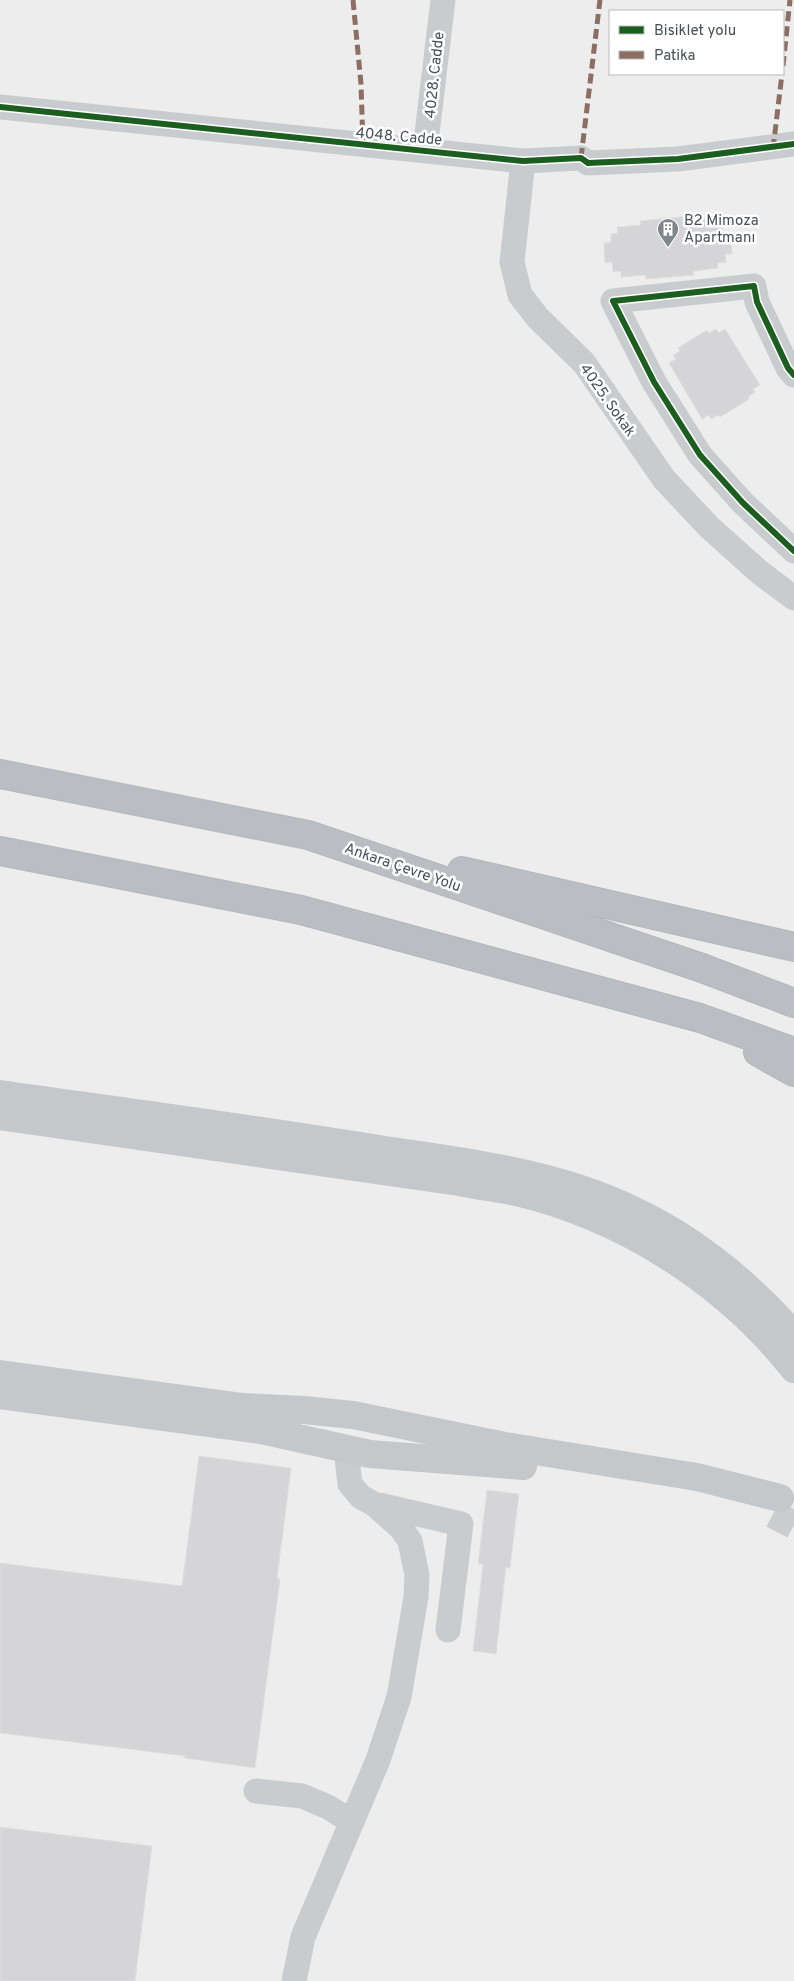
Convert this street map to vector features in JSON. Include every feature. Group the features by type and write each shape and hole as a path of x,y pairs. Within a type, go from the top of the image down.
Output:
{"highway":[{"name":"Ankara Çevre Yolu","path":"0,774 308,835 692,965 794,1003"},
{"path":"308,835 794,947"},
{"path":"0,851 300,910 700,1018 794,1052"},
{"path":"700,1018 794,1072"}],"main road":[{"path":"0,1094 354,1145 528,1173 563,1182 633,1209 695,1246 757,1296 794,1335"},
{"path":"0,1116 459,1182 515,1192 541,1199 595,1218 621,1230 691,1272 733,1303 774,1344 794,1369"},
{"path":"0,1374 242,1407 353,1415 504,1446 697,1477 776,1506 522,1466 370,1454 261,1430 0,1395"},
{"path":"346,1450 361,1445 367,1436 366,1425 353,1415"}],"street":[{"name":"4028. Cadde","path":"426,150 442,0"},
{"name":"4048. Cadde","path":"0,107 523,161 581,158 588,163 678,159 794,144"},
{"name":"4025. Sokak","path":"523,161 512,262 520,295 538,318 584,363 664,479 709,527 758,571 794,598"},
{"path":"794,376 788,368 757,302 754,286 613,301 654,382 700,455 771,532 794,551"},
{"path":"686,503 719,476"},
{"path":"294,1981 304,1937 378,1760 399,1697 416,1597 417,1575 410,1540 401,1528 374,1504 361,1497 350,1484 346,1450"},
{"path":"374,1504 461,1524 448,1630"},
{"path":"256,1791 302,1796 328,1807 352,1822"}],"building":[{"name":"B2 Mimoza Apartmanı","path":"690,216 690,221 714,218 715,224 722,224 723,233 730,232 732,254 725,254 726,262 717,263 718,268 693,271 694,275 646,279 645,275 621,277 621,271 613,272 612,262 605,263 604,243 611,242 611,234 618,233 617,227 641,225 640,221"},
{"path":"716,329 719,333 725,329 760,385 753,389 755,392 748,397 749,399 720,417 718,415 711,419 709,415 702,419 669,363 676,359 673,355 680,351 678,348 707,330 709,333"},
{"path":"199,1456 291,1468 277,1579 280,1579 255,1768 185,1758 185,1756 0,1733 0,1563 182,1586"},
{"path":"487,1490 519,1494 510,1568 506,1567 496,1654 473,1651 483,1564 478,1564"},
{"path":"0,1827 152,1846 135,1981 0,1981"}],"tunnel":[{"path":"773,1514 794,1525"}],"marked path":[{"path":"353,0 361,84 363,145"},
{"path":"581,158 600,0"},
{"path":"784,57 790,0"},
{"path":"773,149 782,75"}],"cycle path":[{"path":"0,107 523,161 581,158 588,163 678,159 794,144"},
{"path":"794,375 788,368 757,302 754,286 613,301 654,382 700,455 743,503 794,551"}],"place":[{"name":"B2 Mimoza Apartmanı","path":"668,248"}]}
